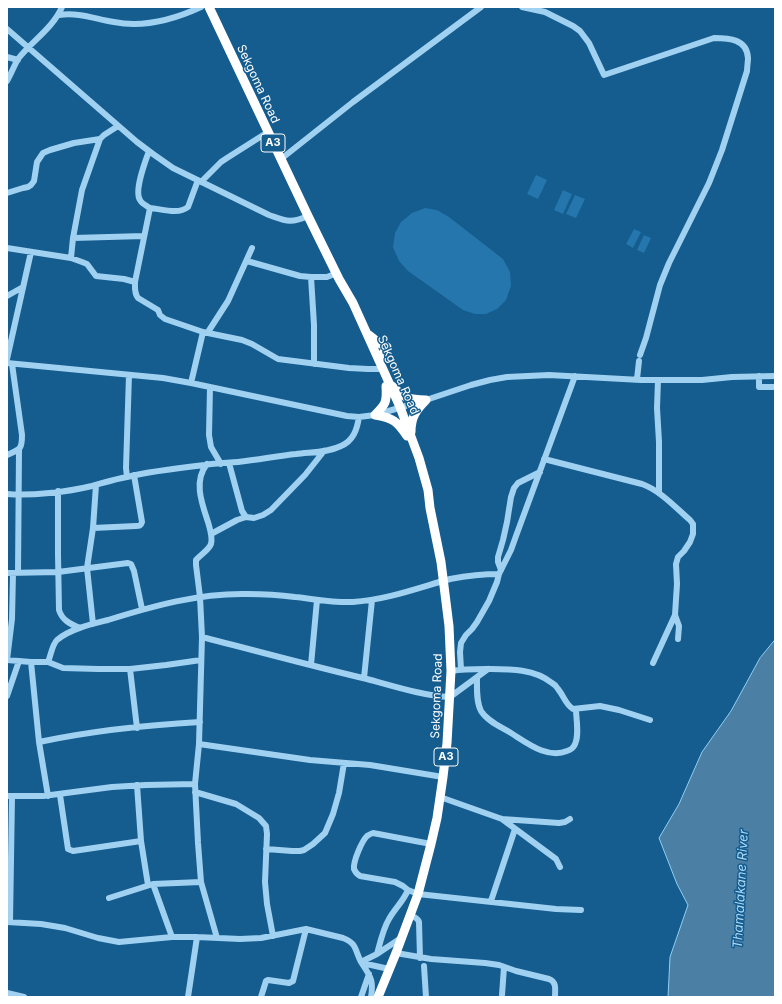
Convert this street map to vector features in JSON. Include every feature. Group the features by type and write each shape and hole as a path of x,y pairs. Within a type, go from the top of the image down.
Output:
{"highway":[{"name":"Sekgoma Road","path":"209,7 308,216 353,303 367,333 379,365"},
{"name":"Sekgoma Road","path":"338,276 349,305 379,365 419,458 426,483 438,545 456,670 450,697 446,759 431,844 418,894 378,997"},
{"path":"375,415 386,402 388,385 407,398 414,400 426,400"},
{"path":"409,436 414,414 426,400"},
{"path":"375,415 396,422 409,436"}],"street":[{"path":"7,82 18,60 59,15 62,7"},
{"path":"59,15 85,15 114,22 146,24 172,19 201,7"},
{"path":"281,159 353,102 481,7"},
{"path":"522,7 545,12 580,31 589,43 604,74 714,38 734,40 741,43 746,49 748,57 747,71 722,150 708,183 669,263 658,292 640,358 637,380"},
{"path":"7,29 118,126 173,168 281,220 296,221 308,216"},
{"path":"7,58 18,60"},
{"path":"71,258 73,238 82,190 100,139 118,126"},
{"path":"149,151 138,189 140,201 150,208 177,211 188,207 199,181 221,162 268,132"},
{"path":"7,193 22,188 28,188 31,185 34,181 37,162 43,153 74,143 100,139"},
{"path":"150,208 135,282 136,295 158,310 162,318 205,332 242,340 278,359 349,368 368,369 379,365"},
{"path":"73,238 144,236"},
{"path":"7,248 71,258 87,264 96,276 124,279 135,282"},
{"path":"191,383 205,332 228,301 252,248"},
{"path":"7,359 31,252"},
{"path":"246,261 298,275 311,277 338,276"},
{"path":"311,277 314,325 314,364"},
{"path":"7,296 24,287"},
{"path":"201,660 130,669 72,669 63,668 48,662 19,662 7,660 12,619 13,573 19,495 19,450 22,446 22,435 9,364 163,378 347,416 359,417 375,415 471,385 507,377 549,375 637,380 702,380 732,377 775,376"},
{"path":"127,476 129,375"},
{"path":"575,376 511,550 484,611 461,643 456,670 503,669 529,672 540,675 550,681 558,688 568,705 573,709 600,706 619,710 650,720"},
{"path":"759,376 759,387 775,387"},
{"path":"658,380 657,408 659,492"},
{"path":"210,387 208,435 211,447 221,464"},
{"path":"7,494 19,495 58,491 96,485 127,476 207,464 221,464 338,448 347,443 353,436 358,425 359,417"},
{"path":"7,455 19,450"},
{"path":"211,534 246,517 254,518 271,510 305,475 324,451"},
{"path":"544,459 651,487 659,492 693,524 694,529 690,542 678,557 676,564 677,584 675,616 653,663"},
{"path":"229,463 242,511 246,517"},
{"path":"207,464 202,473 200,493 203,509 211,534 211,540 208,549 196,560 202,637 200,722 195,792 201,882 217,938"},
{"path":"500,572 498,557 506,528 514,488 518,483 540,472"},
{"path":"92,528 140,526 142,524 134,475"},
{"path":"93,624 87,568 96,485"},
{"path":"58,491 59,604 61,616 64,620 80,628"},
{"path":"13,573 58,572 128,563 132,564 142,609"},
{"path":"48,662 53,645 57,640 80,628 142,609 200,596 248,594 351,602 372,600 444,581 500,572"},
{"path":"311,665 317,600"},
{"path":"364,678 372,600"},
{"path":"675,616 679,626 678,639"},
{"path":"202,637 431,695 450,697 488,669"},
{"path":"7,696 19,662"},
{"path":"31,662 39,742 48,796"},
{"path":"130,669 137,728"},
{"path":"477,677 479,704 486,716 535,748 546,752 565,752 574,746 577,733 576,709"},
{"path":"39,742 69,736 200,722"},
{"path":"199,744 310,760 370,765 443,776"},
{"path":"266,849 292,851 304,850 313,844 324,833 333,814 340,793 344,763"},
{"path":"195,784 137,785 112,787 60,795 9,797 8,922 41,924 65,928 98,938 119,942 172,937 240,939 261,938 306,929 352,942 370,974 372,985 371,997"},
{"path":"137,785 141,841 150,885 172,937"},
{"path":"195,792 236,804 259,818 266,826 265,882 267,904 273,936"},
{"path":"60,795 66,844 68,849 73,851 141,841"},
{"path":"440,797 502,819 558,823 565,822 570,819"},
{"path":"502,819 556,859 560,867"},
{"path":"491,901 515,830"},
{"path":"431,844 373,833 367,836 364,840 357,855 354,869 356,874 360,876 395,882 418,894 581,910"},
{"path":"109,898 150,885 201,882"},
{"path":"377,954 389,918 403,901 408,890"},
{"path":"410,915 418,919 419,922 420,958"},
{"path":"261,997 266,981 268,980 289,983 293,981 306,929"},
{"path":"188,997 197,937"},
{"path":"362,962 402,937"},
{"path":"396,953 420,958 485,963 552,980 555,985 555,997"},
{"path":"409,956 426,967 426,997"},
{"path":"362,962 389,970"},
{"path":"502,995 504,967"},
{"path":"361,997 370,974"},
{"path":"7,993 24,997"}],"shaded area":[{"path":"536,175 547,180 538,199 527,194"},
{"path":"563,190 572,194 563,214 554,210"},
{"path":"575,195 585,199 576,218 566,214"},
{"path":"425,208 437,210 449,217 503,259 510,272 511,286 506,300 497,309 486,314 475,314 463,310 408,271 399,261 393,247 395,233 401,222 412,213"},
{"path":"634,229 641,232 633,248 626,244"},
{"path":"644,235 651,238 644,253 637,250"}],"water":[{"name":"Thamalakane River","path":"775,640 775,997 668,997 670,957 688,905 677,884 659,838 679,804 702,752 731,711 760,658"}]}
